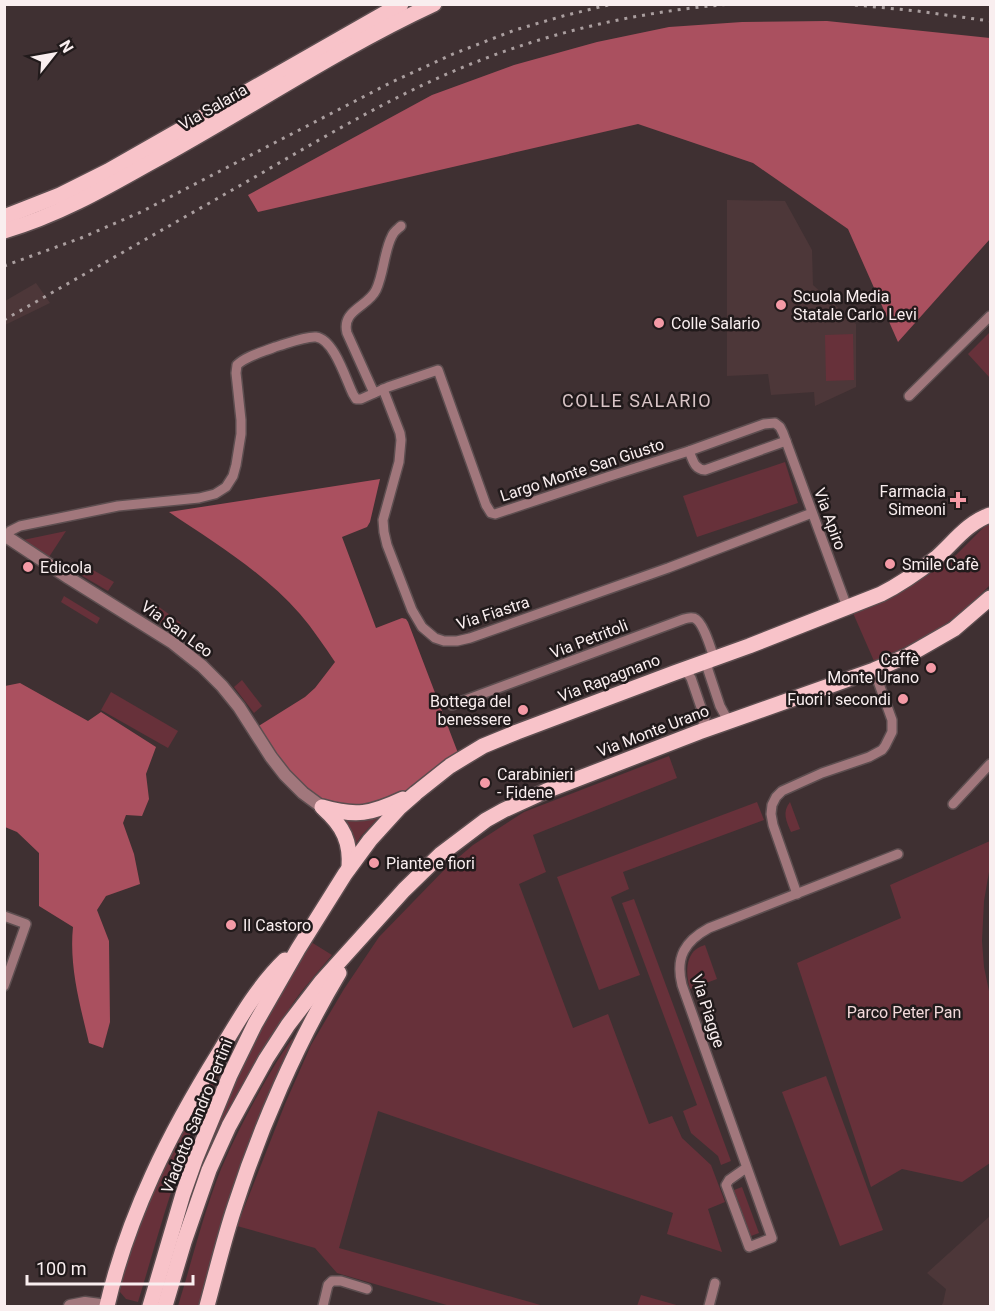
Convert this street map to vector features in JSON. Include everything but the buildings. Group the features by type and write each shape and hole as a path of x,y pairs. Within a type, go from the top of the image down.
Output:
{"main road":[{"name":"Via Salaria","path":"4,217 60,195 108,171 401,4"},
{"name":"Via Salaria","path":"4,231 43,218 91,195 363,41 434,4"},
{"name":"Via Rapagnano","path":"298,949 350,868 382,825 416,792 461,759 483,746 517,732 881,594 908,579 974,522 990,515"},
{"name":"Via Monte Urano","path":"357,941 433,862 463,836 504,810 546,791 701,731 874,670 907,656 943,637 990,598"},
{"path":"322,807 341,813 359,814 382,808 416,792"},
{"path":"322,807 335,819 346,838 350,850 350,868"},
{"path":"207,1306 236,1203 274,1103 320,1006 357,941"},
{"name":"Viadotto Sandro Pertini","path":"165,1306 203,1186 229,1126 288,1025 310,995 357,941"},
{"path":"108,1306 141,1201 190,1100 254,998 276,969 298,949"},
{"name":"Viadotto Sandro Pertini","path":"150,1306 183,1194 206,1132 233,1068 255,1024 298,949"}],"street":[{"path":"374,393 347,333 346,323 349,316 375,294 391,237 401,226"},
{"path":"909,396 990,316"},
{"path":"6,536 20,526 129,504 199,498 215,494 226,488 236,465 240,434 241,420 236,369 242,361 256,354 294,341 312,337 321,338 333,351 356,399 383,389"},
{"name":"Largo Monte San Giusto","path":"383,389 438,370 486,505 493,513 499,513 769,423 778,425 786,441 705,470 696,467 689,451"},
{"name":"Via Fiastra","path":"383,389 401,440 399,462 384,513 384,532 415,617 427,632 438,640 451,642 470,638 668,568 812,513"},
{"name":"Via Apiro","path":"786,441 847,608"},
{"name":"Via San Leo","path":"6,536 173,642 202,666 239,707 271,758 285,775 303,793 322,807"},
{"name":"Via Petritoli","path":"452,705 686,618 693,618 700,622 714,658"},
{"path":"714,658 708,665 708,674 725,715 735,719"},
{"path":"797,894 773,825 771,814 773,802 778,794 787,788 869,757 885,747 892,732 892,720 874,670"},
{"path":"680,671 690,675 693,681 705,719 701,731"},
{"path":"953,804 990,764"},
{"name":"Via Piagge","path":"746,1168 731,1178 726,1185 749,1247 772,1238 683,990 680,976 682,952 687,944 705,930 898,854"},
{"path":"4,916 26,924 5,984"},
{"path":"323,1306 328,1285 332,1281 341,1281 367,1289"},
{"path":"709,1306 715,1284"},
{"path":"70,1306 85,1302 108,1306"}],"shaded area":[{"path":"827,21 990,38 990,239 898,342 848,229 753,163 638,124 258,212 248,195 432,95 514,65 597,42 669,27 742,22"},
{"name":"Scuola Media Statale Carlo Levi","path":"727,200 785,201 812,250 813,285 856,324 856,387 815,406 814,392 771,395 768,374 727,376"},
{"path":"36,283 50,303 5,325 5,301"},
{"path":"380,479 367,527 342,537 376,628 402,618 408,622 458,753 413,788 400,795 385,801 351,808 323,801 308,791 290,774 257,727 305,697 335,662 305,620 286,599 238,559 169,512"},
{"path":"20,683 88,721 101,712 156,747 146,774 149,799 142,816 126,815 123,823 134,854 140,884 106,896 97,910 109,941 110,1022 103,1048 89,1043 74,971 73,927 39,906 39,853 17,832 5,827 5,686"},
{"path":"990,1216 990,1306 941,1306 946,1289 927,1273"}],"green space":[{"path":"990,332 990,378 968,354"},
{"path":"853,334 854,380 826,381 825,335"},
{"path":"785,462 798,503 697,537 683,496"},
{"path":"990,522 990,585 947,623 874,661 853,613 892,597 956,555"},
{"path":"66,531 49,557 23,540"},
{"path":"79,562 114,582 108,591 74,571"},
{"path":"64,596 100,618 97,624 61,602"},
{"path":"155,604 181,623 175,632 148,614"},
{"path":"242,680 262,706 254,713 234,687"},
{"path":"111,692 178,731 168,748 101,710"},
{"path":"669,756 677,778 533,835 546,872 519,884 573,1028 608,1014 649,1124 672,1116 682,1138 711,1165 725,1202 708,1209 722,1252 667,1234 673,1213 378,1111 339,1248 544,1306 450,1306 337,1273 315,1248 237,1226 311,1045 344,989 379,937 446,868 473,845 524,812"},
{"path":"757,802 764,820 623,872 629,889 611,897 640,975 599,990 557,877"},
{"path":"790,802 800,829 791,832 785,813"},
{"path":"380,816 354,847 338,819 362,821"},
{"name":"Parco Peter Pan","path":"990,841 990,866 984,901 982,941 990,996 990,1163 962,1182 902,1169 871,1187 797,963 901,918 890,885"},
{"path":"634,899 731,1161 721,1165 718,1156 691,1133 683,1111 697,1105 622,903"},
{"path":"311,942 332,955 296,999 277,1028 226,1119 193,1190 211,1137 244,1062 269,1013"},
{"path":"705,945 717,979 690,989 687,969 690,957 698,948"},
{"path":"292,1039 297,1043 201,1306 178,1306 203,1220 221,1169 256,1098"},
{"path":"217,1066 221,1068 183,1157 138,1302 126,1299 120,1292 121,1280 152,1187"},
{"path":"826,1076 883,1230 840,1246 782,1092"},
{"path":"742,1187 759,1233 751,1236 734,1190"},
{"path":"641,1295 680,1306 637,1306"}],"railway":[{"path":"4,266 81,238 141,212 390,83 453,54 515,30 612,4"},
{"path":"4,320 356,119 463,67 538,40 576,30 654,13 733,4"},
{"path":"846,4 990,21"}],"place":[{"name":"Scuola Media Statale Carlo Levi","path":"781,305"},
{"name":"Colle Salario","path":"659,323"},
{"name":"Farmacia Simeoni","path":"958,500"},
{"name":"Smile Cafè","path":"890,564"},
{"name":"Edicola","path":"28,567"},
{"name":"Caffè Monte Urano","path":"931,668"},
{"name":"Fuori i secondi","path":"903,699"},
{"name":"Bottega del benessere","path":"523,710"},
{"name":"Carabinieri - Fidene","path":"485,783"},
{"name":"Piante e fiori","path":"374,863"},
{"name":"Il Castoro","path":"231,925"}],"district":[{"name":"COLLE SALARIO","path":"637,400"}]}
